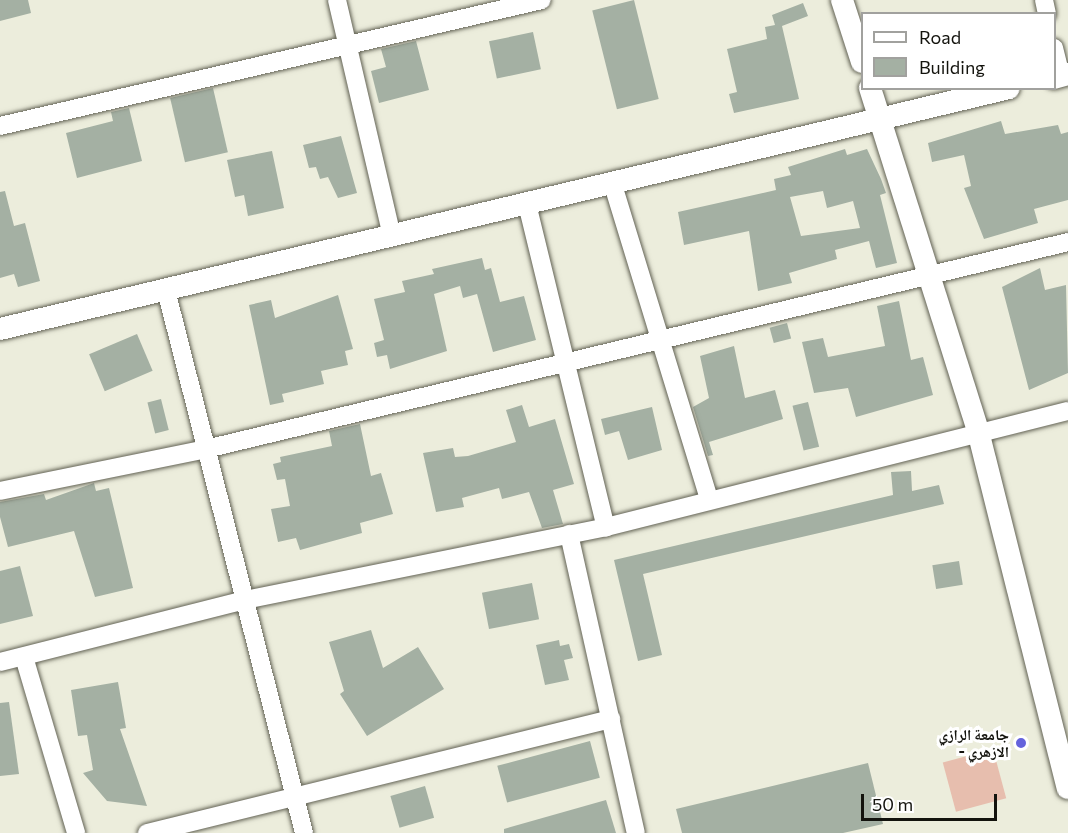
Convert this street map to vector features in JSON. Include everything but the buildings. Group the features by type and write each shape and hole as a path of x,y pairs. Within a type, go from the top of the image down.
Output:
{"street":[{"path":"337,0 392,236"},
{"path":"0,126 519,3 542,0"},
{"path":"842,0 861,59"},
{"path":"1056,56 1061,76"},
{"path":"870,90 878,120 933,275 978,431 1068,788"},
{"path":"0,329 613,185 1001,90"},
{"path":"613,185 658,340 709,499"},
{"path":"527,204 606,526"},
{"path":"0,491 206,449 1068,242"},
{"path":"166,290 304,833"},
{"path":"0,662 245,600 606,526 978,431 1068,411"},
{"path":"569,534 636,833"},
{"path":"24,657 76,833"},
{"path":"147,833 294,795 611,719"}],"shaded area":[{"path":"993,749 1006,798 956,812 943,762"}],"place":[{"name":"جامعة الرازي - الازهري","path":"1021,743"}]}
